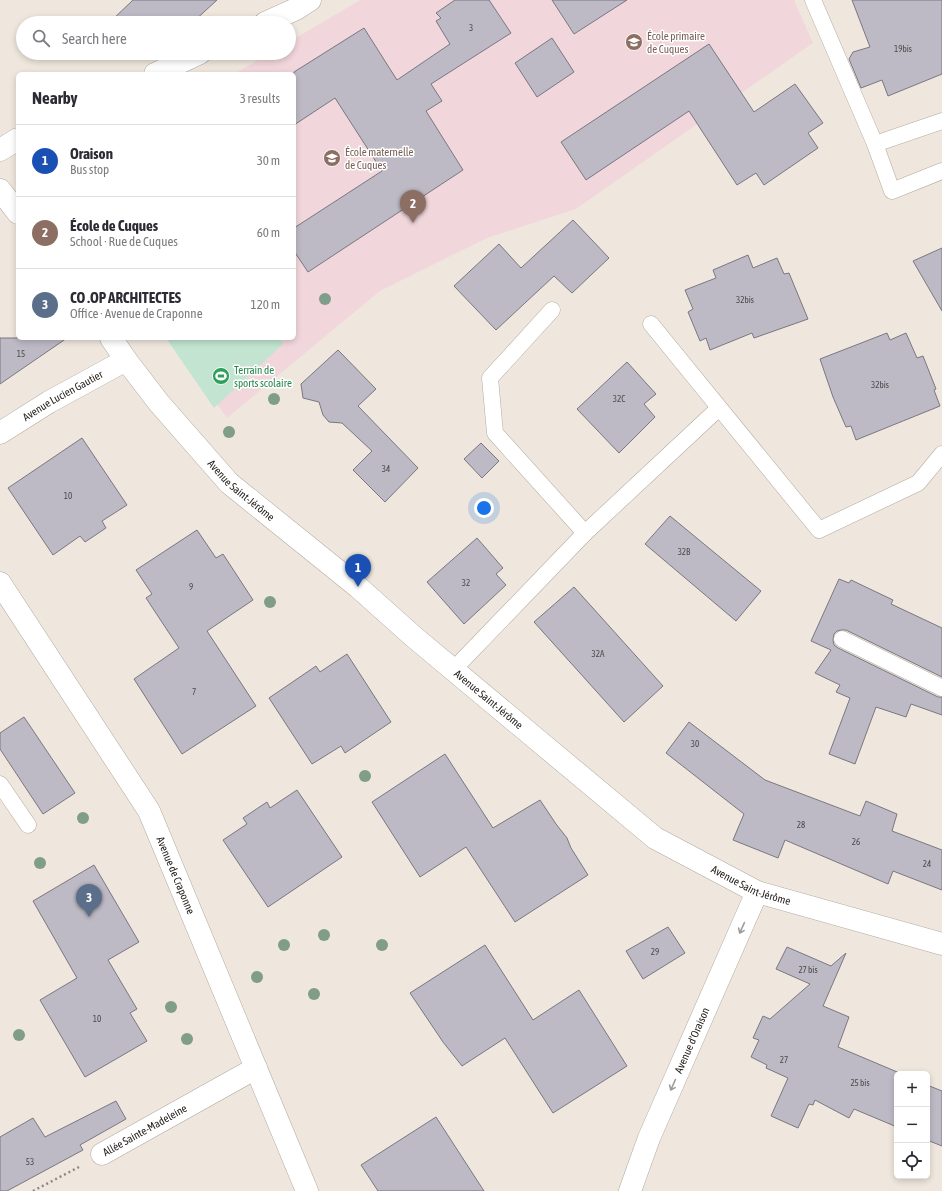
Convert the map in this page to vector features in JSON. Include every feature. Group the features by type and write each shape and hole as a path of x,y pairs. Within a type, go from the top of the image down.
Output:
{"street":[{"path":"279,16 310,0"},
{"path":"160,72 185,60"},
{"path":"0,150 16,140"},
{"path":"0,190 16,210"},
{"name":"Avenue Saint-Jérôme","path":"112,340 159,403 229,483 358,587 414,637 656,838 757,892 942,944"},
{"name":"Avenue Lucien Gautier","path":"0,433 50,402 126,360"},
{"name":"Avenue de Craponne","path":"0,583 150,811 307,1191"},
{"name":"Avenue d'Oraison","path":"630,1191 650,1138 757,892"},
{"name":"Allée Sainte-Madeleine","path":"102,1154 256,1068"}],"lane":[{"path":"813,0 875,144 892,191 942,171"},
{"path":"875,144 942,121"},
{"path":"552,310 490,378 495,433 585,533"},
{"path":"651,324 819,530 918,483 942,454"},
{"path":"454,669 585,533 719,408"},
{"path":"842,639 942,688"},
{"path":"0,784 28,825"}],"path":[{"name":"Allée Sainte-Madeleine","path":"33,1191 102,1154"}],"shaded area":[{"path":"360,0 794,0 813,43 576,209 487,238 380,291 227,418 171,340 296,340 296,72 237,72 258,60 296,60 296,38"}],"green space":[{"name":"Terrain de sports scolaire","path":"167,340 280,340 283,344 214,408"}],"building":[{"path":"133,0 217,0 200,16 116,16"},
{"path":"455,0 489,0 511,33 431,84 442,101 426,111 463,170 308,272 296,254 296,227 382,171 335,98 296,124 296,72 294,72 364,28 397,80 450,44 436,21 441,18 436,13"},
{"path":"552,0 627,0 574,34"},
{"path":"852,0 942,0 942,74 888,96 882,80 861,88 849,59 853,52 870,47"},
{"path":"552,38 574,72 537,97 515,63"},
{"path":"709,44 754,112 795,84 823,123 808,133 818,148 764,185 756,173 737,185 689,111 586,180 561,142"},
{"path":"573,220 609,258 572,293 554,276 496,330 454,286 499,244 521,268"},
{"path":"942,248 942,311 913,261"},
{"path":"748,255 753,268 777,258 784,274 789,273 808,319 754,338 752,333 710,350 706,338 700,341 688,312 693,309 685,290 716,278 713,270"},
{"path":"887,333 890,340 906,333 917,358 923,356 936,389 934,390 940,406 856,440 851,426 846,427 833,397 820,359"},
{"path":"0,338 16,338 16,340 64,340 0,384"},
{"path":"338,350 376,389 358,406 418,468 385,502 353,470 372,451 342,423 329,422 323,415 319,402 303,398 301,384"},
{"path":"627,362 656,394 644,404 655,417 619,453 577,409"},
{"path":"82,438 127,505 102,521 106,528 85,542 80,536 53,555 8,488"},
{"path":"481,443 499,461 482,478 464,459"},
{"path":"670,516 761,591 736,621 645,544"},
{"path":"197,530 216,558 223,554 253,600 207,631 256,706 182,754 134,679 179,648 146,598 152,594 136,570"},
{"path":"477,538 503,568 496,574 506,585 464,624 427,582"},
{"path":"839,579 849,583 851,580 893,600 891,604 942,628 942,677 846,630 837,631 834,634 834,645 838,648 938,697 942,697 942,715 911,704 906,717 876,707 855,764 829,754 850,698 836,692 840,685 815,673 831,650 811,641"},
{"path":"574,587 663,686 624,722 534,622"},
{"path":"347,654 391,722 345,753 341,746 312,764 269,698 316,666 320,672"},
{"path":"24,717 75,793 43,814 0,749 0,733"},
{"path":"689,722 765,780 860,816 866,801 897,814 892,831 942,850 942,890 893,871 888,884 785,840 778,858 733,840 744,814 666,753"},
{"path":"445,754 493,828 540,800 567,838 571,848 588,875 515,922 466,847 420,877 372,802"},
{"path":"297,790 342,857 268,907 223,840 247,824 243,818 267,802 270,808"},
{"path":"94,865 139,942 108,960 137,1009 130,1013 147,1041 85,1077 40,1000 77,978 33,901"},
{"path":"668,927 685,953 643,979 626,951"},
{"path":"485,945 533,1020 579,990 627,1066 553,1113 505,1038 462,1066 443,1042 410,993"},
{"path":"787,947 831,966 846,953 823,1006 849,1017 838,1047 895,1071 894,1126 854,1109 849,1118 815,1100 813,1105 809,1104 798,1128 771,1116 788,1078 766,1068 767,1065 751,1057 759,1040 753,1038 763,1016 770,1019 810,984 776,969"},
{"path":"930,1086 942,1091 942,1146 930,1141"},
{"path":"116,1101 126,1119 80,1145 83,1150 7,1191 0,1191 0,1137 33,1118 45,1137"},
{"path":"436,1117 484,1191 378,1191 361,1165"}],"place":[{"name":"École primaire de Cuques","path":"634,42"},
{"name":"École maternelle de Cuques","path":"332,158"},
{"name":"École de Cuques","path":"413,223"},
{"name":"Terrain de sports scolaire","path":"221,376"},
{"name":"Oraison","path":"358,587"},
{"name":"CO .OP ARCHITECTES","path":"89,917"}]}
